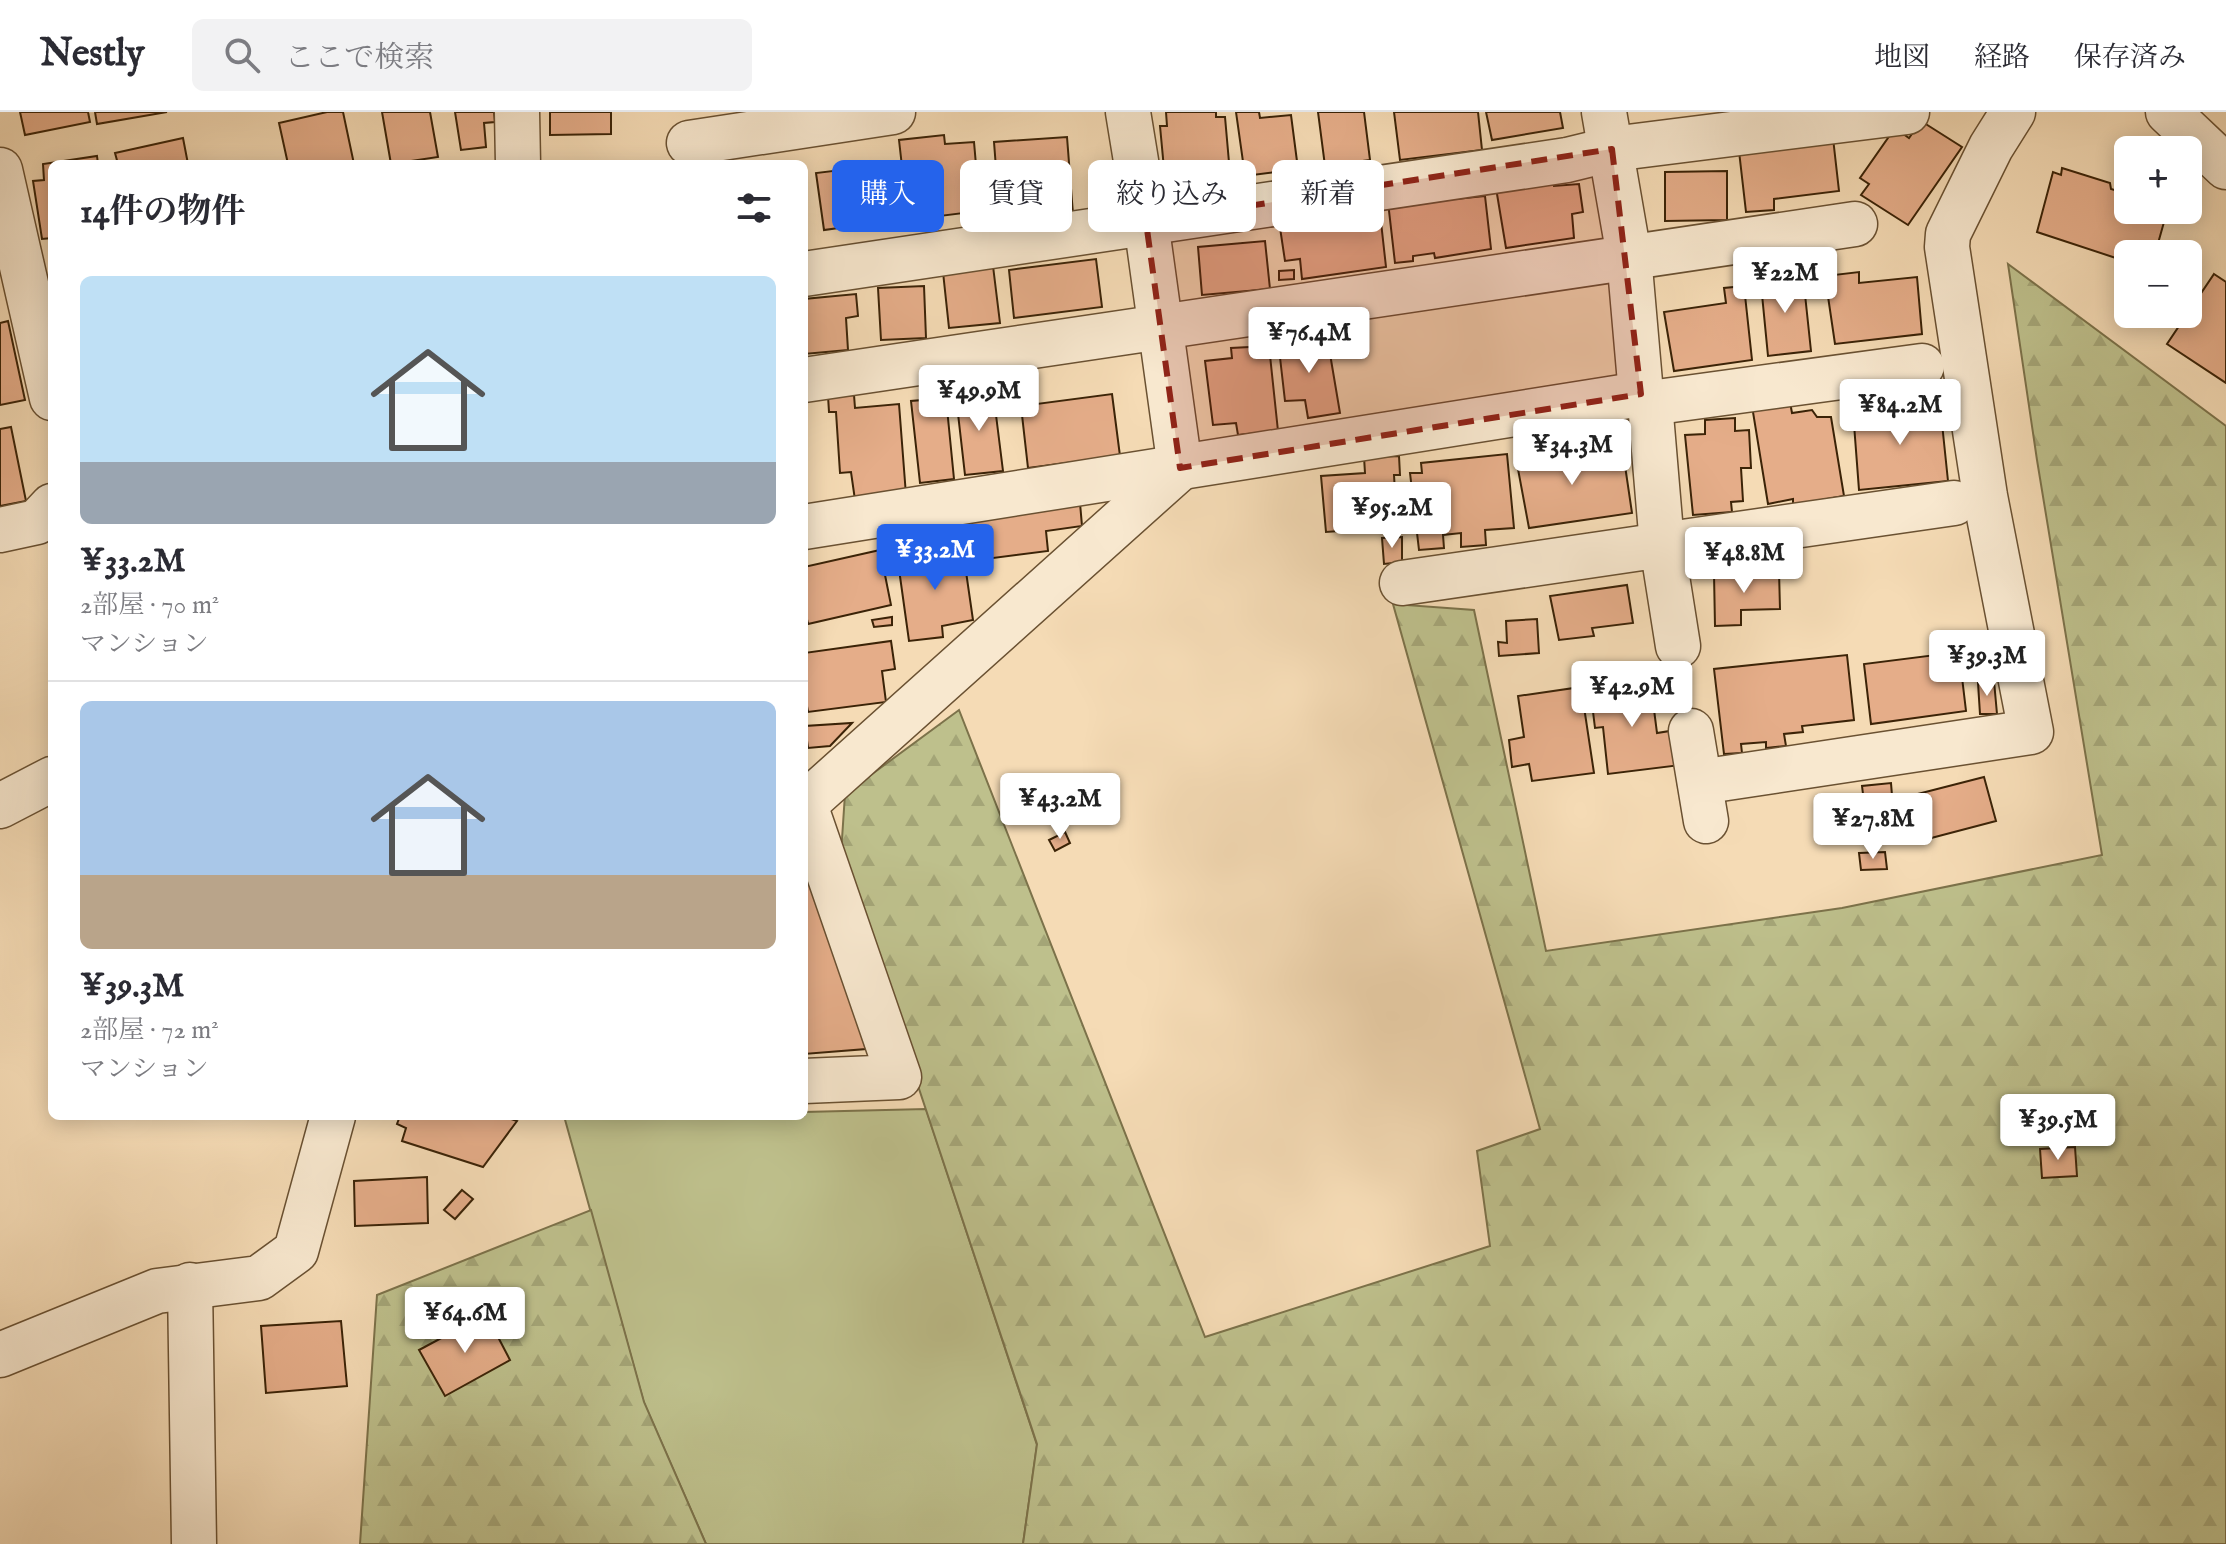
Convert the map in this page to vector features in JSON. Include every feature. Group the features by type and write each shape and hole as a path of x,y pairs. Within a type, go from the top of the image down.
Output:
{"street":[{"path":"517,112 518,160"},
{"path":"688,140 893,112"},
{"path":"1128,112 1136,160"},
{"path":"1256,206 1567,160 1608,131 1907,112"},
{"path":"1691,731 1703,801 2031,732 1985,496 1947,247 1948,234 1972,184 2013,112"},
{"path":"2168,112 2226,167"},
{"path":"1608,131 1629,256 1662,545 1678,646"},
{"path":"0,170 48,380"},
{"path":"808,379 1855,224"},
{"path":"808,273 1088,231"},
{"path":"1147,232 1180,468"},
{"path":"808,526 1645,398 1922,366"},
{"path":"808,800 1180,468"},
{"path":"1402,583 1954,503"},
{"path":"0,530 37,522 48,510"},
{"path":"0,806 48,781"},
{"path":"808,812 899,1077 808,1081"},
{"path":"0,1355 157,1291 259,1278 296,1251 332,1120"},
{"path":"190,1285 194,1544"}],"highlighted area":[{"path":"1612,149 1641,394 1180,468 1146,222"}],"green space":[{"path":"2008,264 2226,426 2226,1544 1023,1544 1037,1444 841,854 845,794 959,710 1205,1337 1490,1246 1477,1151 1540,1129 1393,604 1474,610 1546,951 1842,908 2102,855"},
{"path":"926,1109 1037,1445 1023,1544 706,1544 644,1403 565,1120 808,1120 808,1112"},
{"path":"591,1210 644,1402 706,1544 360,1544 377,1295"}],"building":[{"path":"20,112 88,112 90,122 25,135"},
{"path":"95,112 167,112 97,124"},
{"path":"327,112 343,112 353,160 287,160 279,123"},
{"path":"382,112 430,112 438,157 390,160"},
{"path":"455,112 494,112 495,122 484,123 486,147 461,150"},
{"path":"550,112 611,112 611,134 550,135"},
{"path":"1166,112 1216,112 1216,117 1225,117 1229,160 1163,160 1160,126 1167,126"},
{"path":"1236,112 1259,112 1260,118 1291,115 1297,160 1272,160 1272,172 1256,175 1256,160 1243,160"},
{"path":"1318,112 1364,112 1370,160 1324,160"},
{"path":"1394,112 1478,112 1482,150 1400,160"},
{"path":"1486,112 1560,112 1563,128 1492,140"},
{"path":"1921,121 1962,147 1908,225 1861,195 1869,184 1860,178 1895,128 1909,138"},
{"path":"944,135 945,144 974,142 976,160 960,160 960,214 944,216 944,160 901,160 899,140"},
{"path":"1067,137 1069,160 995,160 994,142"},
{"path":"183,138 187,160 117,160 115,153"},
{"path":"1833,138 1839,191 1774,199 1774,210 1746,212 1739,151"},
{"path":"97,156 98,160 70,160"},
{"path":"48,163 48,238 42,239 33,181 44,180 43,164"},
{"path":"2062,168 2110,183 2114,190 2114,224 2163,224 2159,240 2114,240 2114,257 2037,232 2053,172 2061,175"},
{"path":"832,171 832,229 824,230 816,173"},
{"path":"1727,171 1727,220 1665,221 1665,172"},
{"path":"1553,180 1554,186 1579,184 1583,212 1572,214 1574,238 1506,248 1496,188"},
{"path":"1455,193 1456,199 1485,196 1491,249 1435,258 1434,253 1413,256 1413,261 1395,263 1388,202"},
{"path":"1281,232 1382,232 1386,267 1302,279 1300,259 1285,261"},
{"path":"1265,241 1270,289 1202,295 1198,247"},
{"path":"1096,259 1102,307 1014,318 1009,270"},
{"path":"993,266 1000,323 949,328 943,272"},
{"path":"1294,270 1294,279 1279,280 1279,271"},
{"path":"1786,271 1787,287 1804,285 1811,351 1768,356 1760,274"},
{"path":"1859,272 1859,283 1917,277 1922,334 1835,344 1825,276"},
{"path":"2214,274 2226,282 2226,383 2167,344 2178,328 2202,328 2202,292"},
{"path":"924,286 926,338 881,340 878,288"},
{"path":"1744,286 1752,360 1674,371 1664,312 1726,303 1724,288"},
{"path":"856,294 858,316 846,318 848,350 808,354 808,299"},
{"path":"8,321 25,400 0,405 0,323"},
{"path":"1327,336 1340,413 1308,418 1305,400 1285,401 1278,340"},
{"path":"1269,346 1278,431 1238,435 1236,423 1213,425 1205,361 1232,358 1231,348"},
{"path":"993,391 1003,471 965,475 956,396"},
{"path":"1112,394 1120,456 1028,468 1021,406"},
{"path":"854,395 855,408 899,404 906,495 855,500 851,472 840,473 836,412 829,412 828,396"},
{"path":"946,398 954,479 920,483 911,401"},
{"path":"1790,402 1792,413 1812,410 1817,417 1831,417 1844,496 1793,505 1793,499 1768,504 1752,406"},
{"path":"1940,404 1948,481 1859,490 1853,411"},
{"path":"1735,418 1735,431 1749,430 1751,468 1741,468 1743,501 1731,502 1732,512 1693,515 1685,435 1705,434 1705,420"},
{"path":"11,427 26,501 0,506 0,429"},
{"path":"1558,449 1559,462 1623,452 1632,513 1529,528 1515,453"},
{"path":"1507,454 1514,528 1485,530 1486,545 1461,547 1461,533 1443,535 1444,548 1419,550 1410,473 1422,473 1421,463"},
{"path":"1399,456 1400,475 1394,475 1397,527 1326,532 1321,476 1365,473 1364,457"},
{"path":"1080,503 1082,526 1046,531 1048,551 978,560 971,519"},
{"path":"1402,537 1402,562 1384,564 1382,538"},
{"path":"962,544 973,620 942,626 943,637 909,641 898,562 934,557 933,546"},
{"path":"880,550 891,605 808,624 808,566"},
{"path":"1779,571 1780,609 1741,610 1741,625 1715,626 1714,574"},
{"path":"1627,585 1633,623 1592,628 1594,636 1559,640 1550,596"},
{"path":"892,617 892,625 874,627 872,620"},
{"path":"1537,619 1539,653 1499,656 1498,642 1507,643 1506,621"},
{"path":"891,641 895,669 882,671 886,702 808,712 808,652"},
{"path":"1959,652 1966,711 1871,724 1864,664"},
{"path":"1847,655 1854,720 1802,726 1803,732 1784,734 1786,746 1766,748 1766,742 1741,744 1742,753 1724,754 1714,669"},
{"path":"1606,678 1607,690 1651,686 1657,733 1676,730 1681,765 1608,774 1603,727 1595,728 1589,679"},
{"path":"1994,681 1997,714 1980,714 1978,683"},
{"path":"1581,687 1594,773 1532,781 1529,764 1512,767 1509,740 1524,737 1518,696"},
{"path":"852,723 830,746 808,748 808,726"},
{"path":"1984,777 1996,821 1916,842 1906,797"},
{"path":"1891,783 1893,808 1848,810 1848,795 1863,794 1862,786"},
{"path":"1854,819 1880,819 1881,839 1855,840"},
{"path":"1065,832 1070,843 1055,851 1049,840"},
{"path":"1885,852 1887,869 1861,870 1859,853"},
{"path":"808,868 866,1049 808,1054"},
{"path":"398,1120 517,1121 483,1167 402,1141 406,1128 397,1124"},
{"path":"2075,1147 2077,1176 2042,1178 2040,1149"},
{"path":"427,1177 428,1223 355,1226 354,1181"},
{"path":"462,1190 473,1199 455,1219 444,1210"},
{"path":"486,1314 510,1360 445,1396 419,1350"},
{"path":"341,1321 347,1386 266,1393 261,1326"}]}
